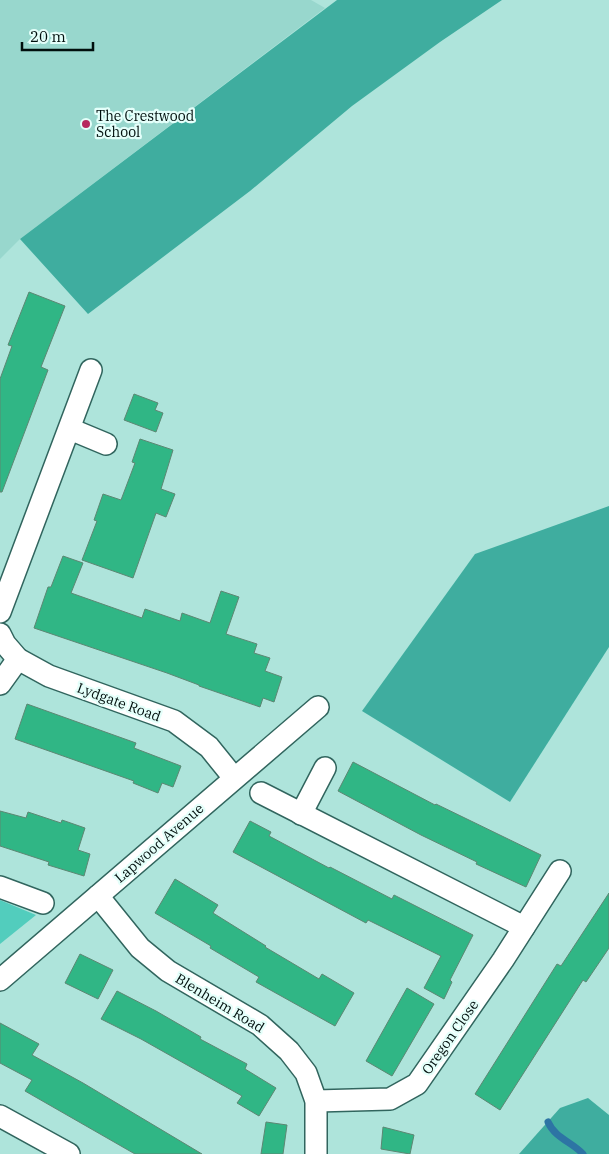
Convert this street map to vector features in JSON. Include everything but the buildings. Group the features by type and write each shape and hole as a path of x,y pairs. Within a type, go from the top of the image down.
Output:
{"street":[{"path":"0,612 91,370"},
{"path":"70,429 106,444"},
{"name":"Lydgate Road","path":"0,634 5,644 18,659 49,676 174,721 209,747 234,778"},
{"path":"0,684 18,659"},
{"name":"Lapwood Avenue","path":"0,980 318,707"},
{"path":"301,814 325,768"},
{"path":"261,793 524,927"},
{"name":"Oregon Close","path":"316,1101 390,1099 417,1084 503,960 560,871"},
{"path":"0,887 43,903"},
{"name":"Blenheim Road","path":"98,896 140,948 168,971 260,1025 289,1051 306,1073 316,1101 316,1154"},
{"path":"0,1116 56,1150"}],"shaded area":[{"name":"The Crestwood School","path":"0,0 311,0 325,8 20,239 0,259"},
{"path":"337,0 502,0 352,106 250,191 88,314 20,239"},
{"path":"609,506 609,647 510,802 362,711 475,554"},
{"path":"588,1098 609,1115 609,1154 519,1154 560,1108"}],"green space":[{"path":"0,900 36,915 0,944"}],"waterway":[{"path":"548,1122 559,1136 583,1154"}],"place":[{"name":"The Crestwood School","path":"86,124"}]}
